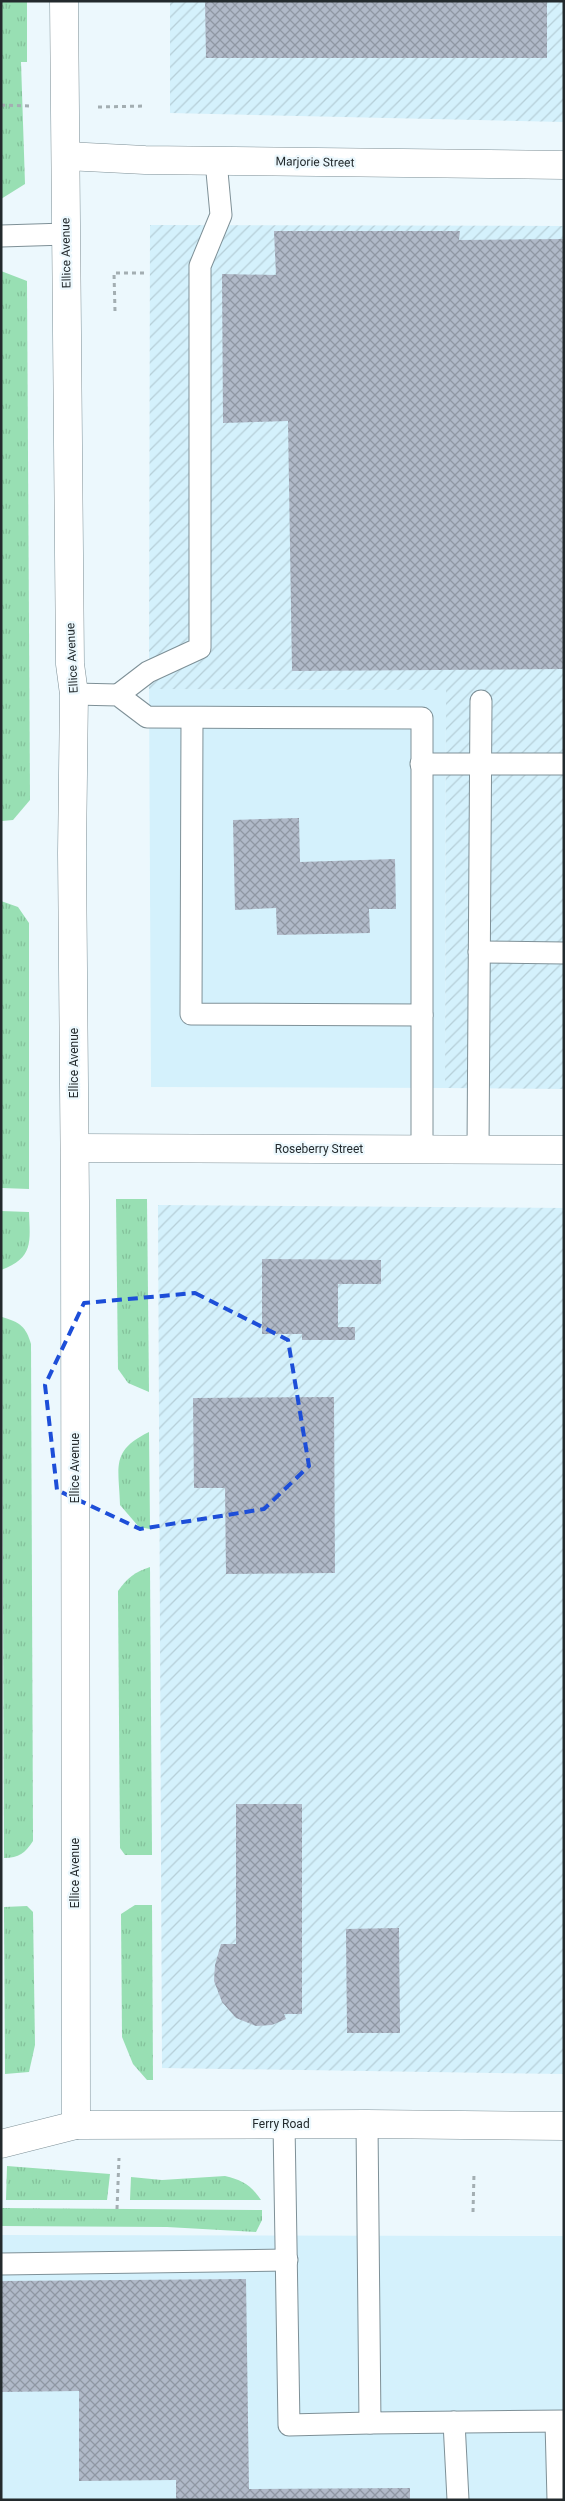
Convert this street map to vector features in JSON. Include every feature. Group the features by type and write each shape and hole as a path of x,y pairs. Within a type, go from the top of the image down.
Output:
{"main road":[{"name":"Ellice Avenue","path":"64,1 70,664 74,694 72,853 75,1148 76,2125"},
{"name":"Marjorie Street","path":"66,156 145,160 564,165"},
{"name":"Roseberry Street","path":"75,1148 564,1150"},
{"name":"Ferry Road","path":"1,2144 76,2125 367,2124 564,2126"}],"lane":[{"path":"118,695 148,672 200,648 200,266 221,215 216,161"},
{"path":"1,236 66,234"},
{"path":"74,694 118,695 147,718 422,718 422,1150"},
{"path":"478,1150 480,701"},
{"path":"192,718 191,1014 422,1015"},
{"path":"421,764 564,764"},
{"path":"479,952 564,953"},
{"path":"284,2124 289,2425 560,2422 558,2500"},
{"path":"367,2124 370,2423"},
{"path":"1,2264 287,2260"},
{"path":"454,2422 458,2500"}],"path":[{"path":"115,311 114,274 147,273"},
{"path":"117,2209 120,2125"},
{"path":"473,2212 474,2174"}],"highlighted area":[{"path":"195,1293 288,1340 309,1466 264,1509 140,1529 57,1490 45,1385 84,1303"}],"shaded area":[{"path":"170,1 564,1 564,122 170,113"},
{"path":"150,225 564,226 564,1089 445,1088 446,690 149,689"},
{"path":"149,689 446,690 445,1088 151,1087"},
{"path":"158,1205 564,1208 564,2074 162,2068"},
{"path":"1,2235 564,2236 564,2500 1,2500"}],"green space":[{"path":"1,1 27,1 27,62 21,62 25,184 1,199"},
{"path":"1,271 27,281 30,800 13,820 2,821"},
{"path":"1,901 18,907 29,923 29,1189 2,1188"},
{"path":"116,1199 147,1199 149,1392 128,1383 118,1369"},
{"path":"1,1211 29,1212 30,1232 28,1248 25,1254 12,1265 1,1270"},
{"path":"2,1317 18,1323 27,1333 31,1344 33,1841 21,1854 4,1858"},
{"path":"149,1432 150,1529 139,1527 120,1505 118,1470 122,1453 137,1439"},
{"path":"150,1567 152,1855 125,1855 120,1848 118,1591 132,1576"},
{"path":"135,1905 152,1905 153,2080 147,2080 133,2064 122,2037 121,1914"},
{"path":"27,1906 33,1912 35,2045 29,2072 5,2074 4,1907"},
{"path":"7,2166 110,2174 107,2200 6,2200"},
{"path":"225,2176 246,2184 254,2190 261,2200 130,2200 131,2177 162,2180"},
{"path":"1,2208 262,2210 262,2220 256,2232 167,2227 1,2226"}],"building":[{"path":"205,1 547,1 547,58 206,58"},
{"path":"274,231 460,231 459,240 564,239 564,669 292,671 288,421 223,423 222,274 276,275"},
{"path":"299,818 300,862 395,859 396,909 369,909 370,933 277,935 276,908 235,910 233,820"},
{"path":"262,1259 381,1260 381,1284 338,1284 338,1327 355,1327 355,1340 302,1340 302,1334 262,1334"},
{"path":"334,1397 335,1573 226,1574 225,1488 194,1488 193,1398"},
{"path":"236,1804 302,1804 302,2014 284,2014 286,2019 272,2025 256,2026 236,2018 222,2002 214,1981 215,1965 221,1944 236,1944"},
{"path":"399,1928 400,2033 347,2033 346,1929"},
{"path":"246,2279 249,2489 410,2488 410,2500 176,2500 176,2480 79,2481 79,2391 1,2392 1,2281"}]}
